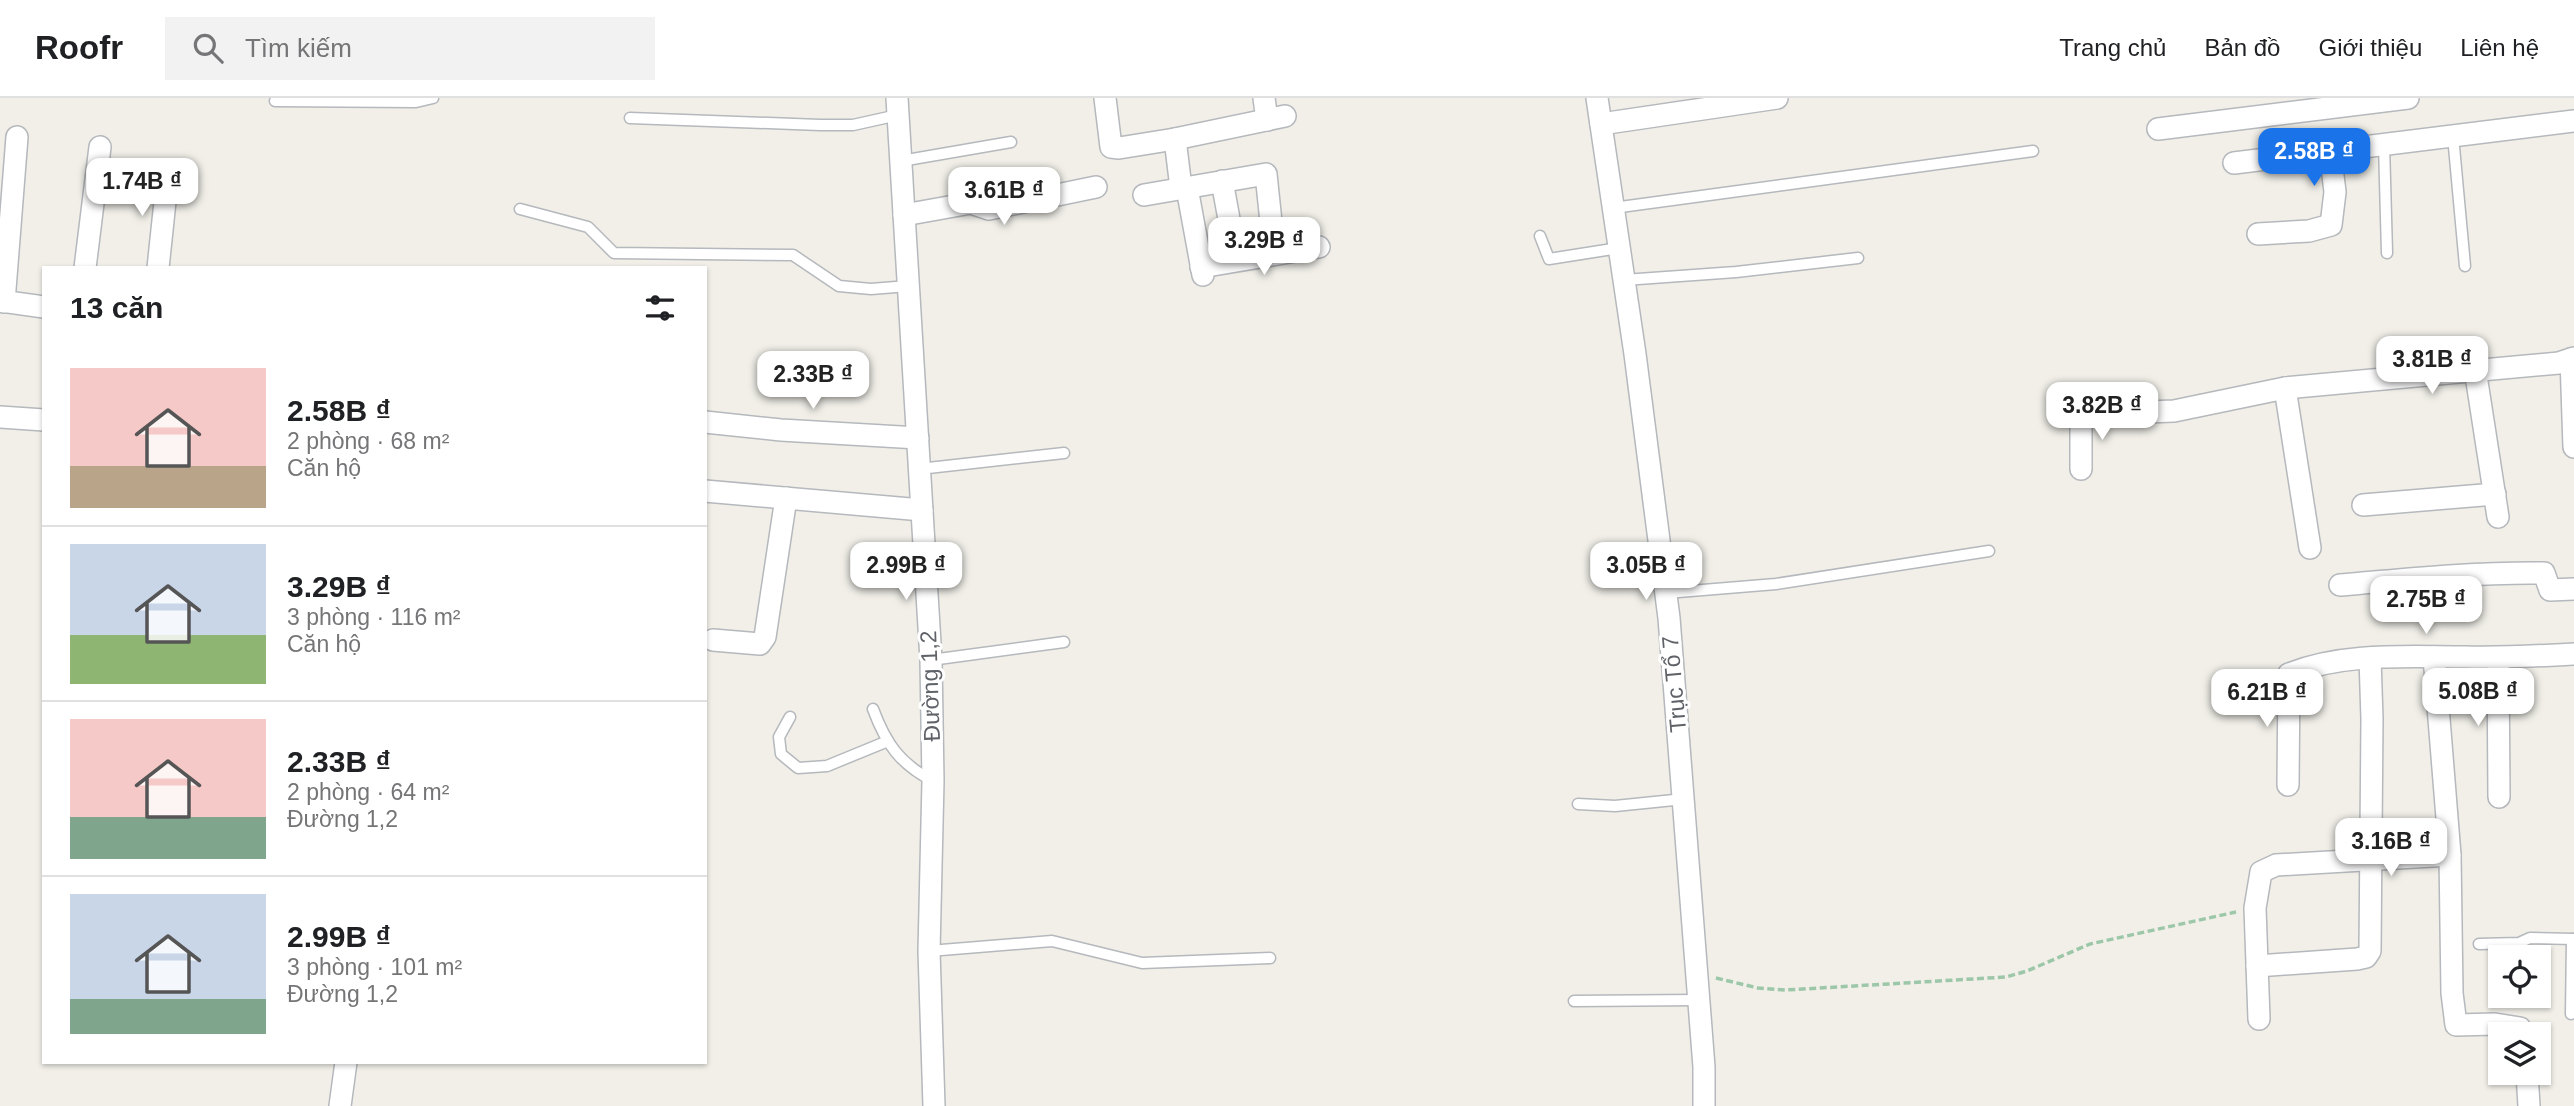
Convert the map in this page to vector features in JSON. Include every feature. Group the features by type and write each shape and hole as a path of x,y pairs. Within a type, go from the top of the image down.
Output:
{"street":[{"path":"1105,98 1111,147 1119,148 1276,118 1264,98"},
{"name":"Trục Tổ 7","path":"1597,98 1666,593 1699,1000 1704,1106"},
{"path":"1601,124 1777,98"},
{"path":"2158,129 2408,98"},
{"name":"Đường 1,2","path":"897,106 931,660 933,781 929,951 934,1106"},
{"path":"2234,163 2574,121"},
{"path":"17,137 2,302 42,307"},
{"path":"1175,139 1202,271 1319,247"},
{"path":"85,266 100,147"},
{"path":"2258,234 2309,231 2331,225 2335,192 2330,151"},
{"path":"158,266 168,173"},
{"path":"1144,195 1266,174 1271,222"},
{"path":"1222,181 1231,230"},
{"path":"904,215 971,203 989,209 1096,187"},
{"path":"2081,469 2072,415 2174,411 2285,388 2559,363 2572,359 2574,447"},
{"path":"2475,369 2498,517"},
{"path":"2285,388 2310,548"},
{"path":"0,417 42,420"},
{"path":"707,422 782,430 918,438"},
{"path":"707,491 922,510"},
{"path":"2363,505 2495,495"},
{"path":"713,640 760,643 765,637 786,498"},
{"path":"2340,585 2481,573 2544,573 2550,590 2574,589"},
{"path":"2288,785 2289,674 2312,665 2370,658 2574,654"},
{"path":"2434,657 2450,855 2452,993 2456,1025 2488,1024"},
{"path":"2498,657 2499,797"},
{"path":"2257,966 2366,957 2370,951 2370,658"},
{"path":"2259,1019 2255,908 2261,872 2276,865 2450,855"},
{"path":"340,1106 346,1064"},
{"path":"2528,1085 2529,1106"}],"lane":[{"path":"275,101 416,102 433,98"},
{"path":"630,118 853,125 897,106"},
{"path":"2453,136 2465,266"},
{"path":"901,161 1010,142"},
{"path":"2384,145 2387,253"},
{"path":"1613,208 2033,151"},
{"path":"520,209 587,226 614,253 793,255 839,286 871,289 908,286"},
{"path":"1541,236 1549,259 1619,248"},
{"path":"1624,280 1737,272 1858,258"},
{"path":"919,469 1064,453"},
{"path":"1666,593 1776,584 1989,551"},
{"path":"931,660 1064,642"},
{"path":"873,709 888,741 911,770 933,781"},
{"path":"790,717 779,737 780,754 798,768 827,766 888,741"},
{"path":"1578,804 1615,806 1684,799"},
{"path":"2479,944 2519,943 2530,938 2573,939 2571,1014"},
{"path":"929,951 1052,941 1142,963 1269,958"},
{"path":"1574,1002 1699,1000"}],"path":[{"path":"1697,974 1758,988 1786,990 2006,977 2090,944 2255,908"}]}
